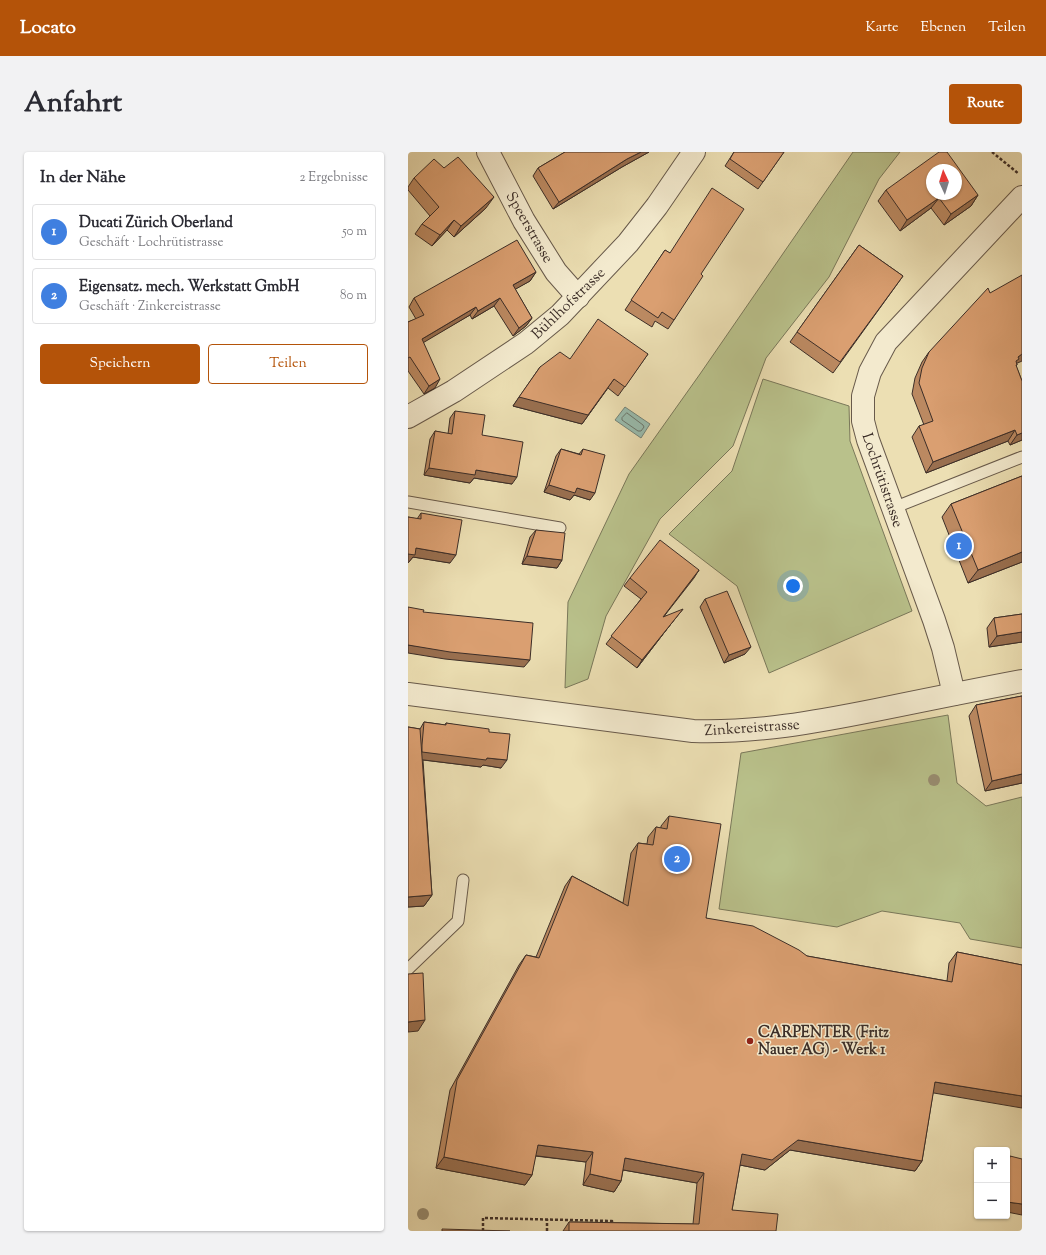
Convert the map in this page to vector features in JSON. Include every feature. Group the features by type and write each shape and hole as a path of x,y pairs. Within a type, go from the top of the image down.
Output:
{"street":[{"name":"Speerstrasse","path":"488,152 524,221 556,272 578,297"},
{"name":"Bühlhofstrasse","path":"408,417 454,391 526,343 560,315 628,243 657,206 694,152"},
{"name":"Lochrütistrasse","path":"954,694 943,648 868,440 863,421 863,396 870,372 886,342 1022,197"},
{"name":"Zinkereistrasse","path":"408,694 694,731 714,732 748,731 790,726 1022,680"}],"lane":[{"path":"893,508 1022,457"},
{"path":"408,502 560,528"},
{"path":"408,969 458,921 463,880"}],"path":[{"path":"992,152 1022,177"},
{"path":"483,1231 483,1218 612,1221 612,1231"},
{"path":"547,1219 547,1231"}],"green space":[{"path":"853,152 900,152 879,179 829,277 766,358 733,446 660,519 606,616 588,679 565,688 568,602 629,474"},
{"path":"763,379 849,406 850,441 912,611 769,673 737,586 669,534 732,471"},
{"path":"948,715 957,783 986,806 1022,797 1022,948 970,939 960,923 882,911 837,927 719,909 741,753"}],"water":[{"path":"625,407 650,424 641,438 615,420"}],"building":[{"path":"565,152 641,152 627,159 559,202 538,168"},
{"path":"734,152 784,152 763,182 730,159"},
{"path":"939,152 947,152 956,164 926,164 926,200 936,200 907,220 886,190"},
{"path":"458,157 494,197 461,226 454,220 440,235 422,224 439,207 414,178 434,159 444,168"},
{"path":"962,173 978,195 951,214 940,200 962,200"},
{"path":"712,188 744,209 701,274 703,276 674,320 662,312 658,318 631,300 665,250 670,253"},
{"path":"517,240 536,272 513,285 532,318 519,328 500,298 478,311 476,307 422,339 440,379 429,386 410,357 408,358 408,322 424,315 414,298"},
{"path":"859,245 903,276 840,362 797,332"},
{"path":"1022,275 1022,354 1018,357 1019,359 1016,361 1016,365 1022,381 1022,433 1017,435 1015,430 933,462 919,426 933,421 919,383 922,368 929,352 988,288 990,293"},
{"path":"598,319 648,354 625,387 614,379 588,415 519,397 540,367 560,352 570,359"},
{"path":"455,411 485,415 482,435 523,442 517,477 476,470 475,475 429,468 435,431 452,434"},
{"path":"561,449 581,455 583,449 605,455 595,493 577,488 575,493 549,485"},
{"path":"1022,476 1022,552 978,570 951,504"},
{"path":"421,513 462,520 456,555 416,548 415,555 408,554 408,517 421,519"},
{"path":"536,530 565,533 562,560 527,556"},
{"path":"660,540 699,570 663,617 683,609 642,660 611,636 647,592 630,578"},
{"path":"727,591 751,647 729,655 705,599"},
{"path":"408,607 424,610 423,612 533,623 530,660 450,652 408,645"},
{"path":"1022,614 1022,632 997,636 994,618"},
{"path":"1022,696 1022,774 992,781 976,705"},
{"path":"424,722 446,725 446,723 489,729 489,732 510,734 507,760 487,758 486,760 422,752"},
{"path":"408,727 420,729 432,895 408,897"},
{"name":"CARPENTER (Fritz Nauer AG) - Werk 1","path":"669,816 721,824 706,918 753,926 799,950 807,956 952,982 957,952 1022,965 1022,1096 935,1082 922,1161 798,1140 772,1160 742,1154 732,1210 778,1214 776,1231 569,1231 569,1222 699,1224 704,1173 625,1158 621,1181 590,1174 593,1152 538,1145 532,1175 444,1157 457,1080 526,955 539,958 572,876 628,906 638,843 653,845 656,827 667,829"},
{"path":"423,973 425,1020 408,1022 408,974"},
{"path":"1010,1156 1022,1159 1022,1204 1010,1202"},
{"path":"442,1229 510,1231 442,1231"}],"place":[{"name":"Ducati Zürich Oberland","path":"959,546"},
{"name":"Eigensatz. mech. Werkstatt GmbH","path":"677,859"},
{"name":"CARPENTER (Fritz Nauer AG) - Werk 1","path":"750,1041"}]}
